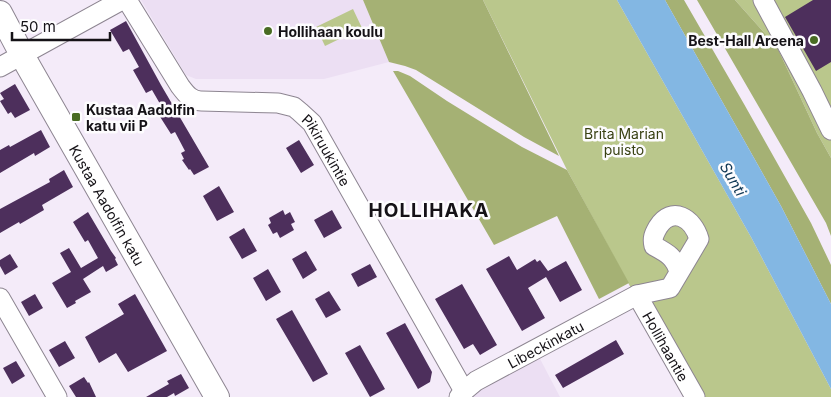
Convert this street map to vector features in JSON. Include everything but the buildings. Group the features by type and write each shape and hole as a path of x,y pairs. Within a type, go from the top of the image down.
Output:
{"main road":[{"name":"Kustaa Aadolfin katu","path":"0,13 22,55 217,397"}],"street":[{"path":"0,67 122,0"},
{"name":"Pikiruukintie","path":"127,0 180,86 189,97 201,101 278,103 294,107 307,117 461,394"},
{"path":"768,2 831,130"},
{"name":"Libeckinkatu","path":"461,394 476,381 637,295 670,288 679,272"},
{"name":"Hollihaantie","path":"637,295 695,397"},
{"path":"0,298 57,397"}],"shaded area":[{"name":"Hollihaan koulu","path":"141,0 363,0 389,62 324,79 196,79 186,75"},
{"path":"538,355 560,397 472,397 487,382"}],"green space":[{"path":"363,0 483,0 559,156 524,137 416,70 389,62"},
{"name":"Brita Marian puisto","path":"483,0 617,0 751,237 831,389 831,397 690,397 567,170"},
{"path":"665,0 684,0 811,223 831,265 831,304 781,206"},
{"path":"697,0 735,0 777,47 817,133 831,158 831,236 826,223"},
{"path":"735,0 831,0 831,158 817,133 777,47"},
{"path":"353,9 362,28 325,46 316,27"},
{"path":"393,71 410,76 522,147 567,170 629,283 599,299 557,216 494,245"}],"water":[{"name":"Sunti","path":"617,0 665,0 781,206 831,304 831,389 751,237"}],"place":[{"name":"Hollihaan koulu","path":"268,31"},
{"name":"Best‑Hall Areena","path":"814,40"},
{"name":"Kustaa Aadolfin katu vii P","path":"76,117"}],"district":[{"name":"HOLLIHAKA","path":"429,210"}]}
